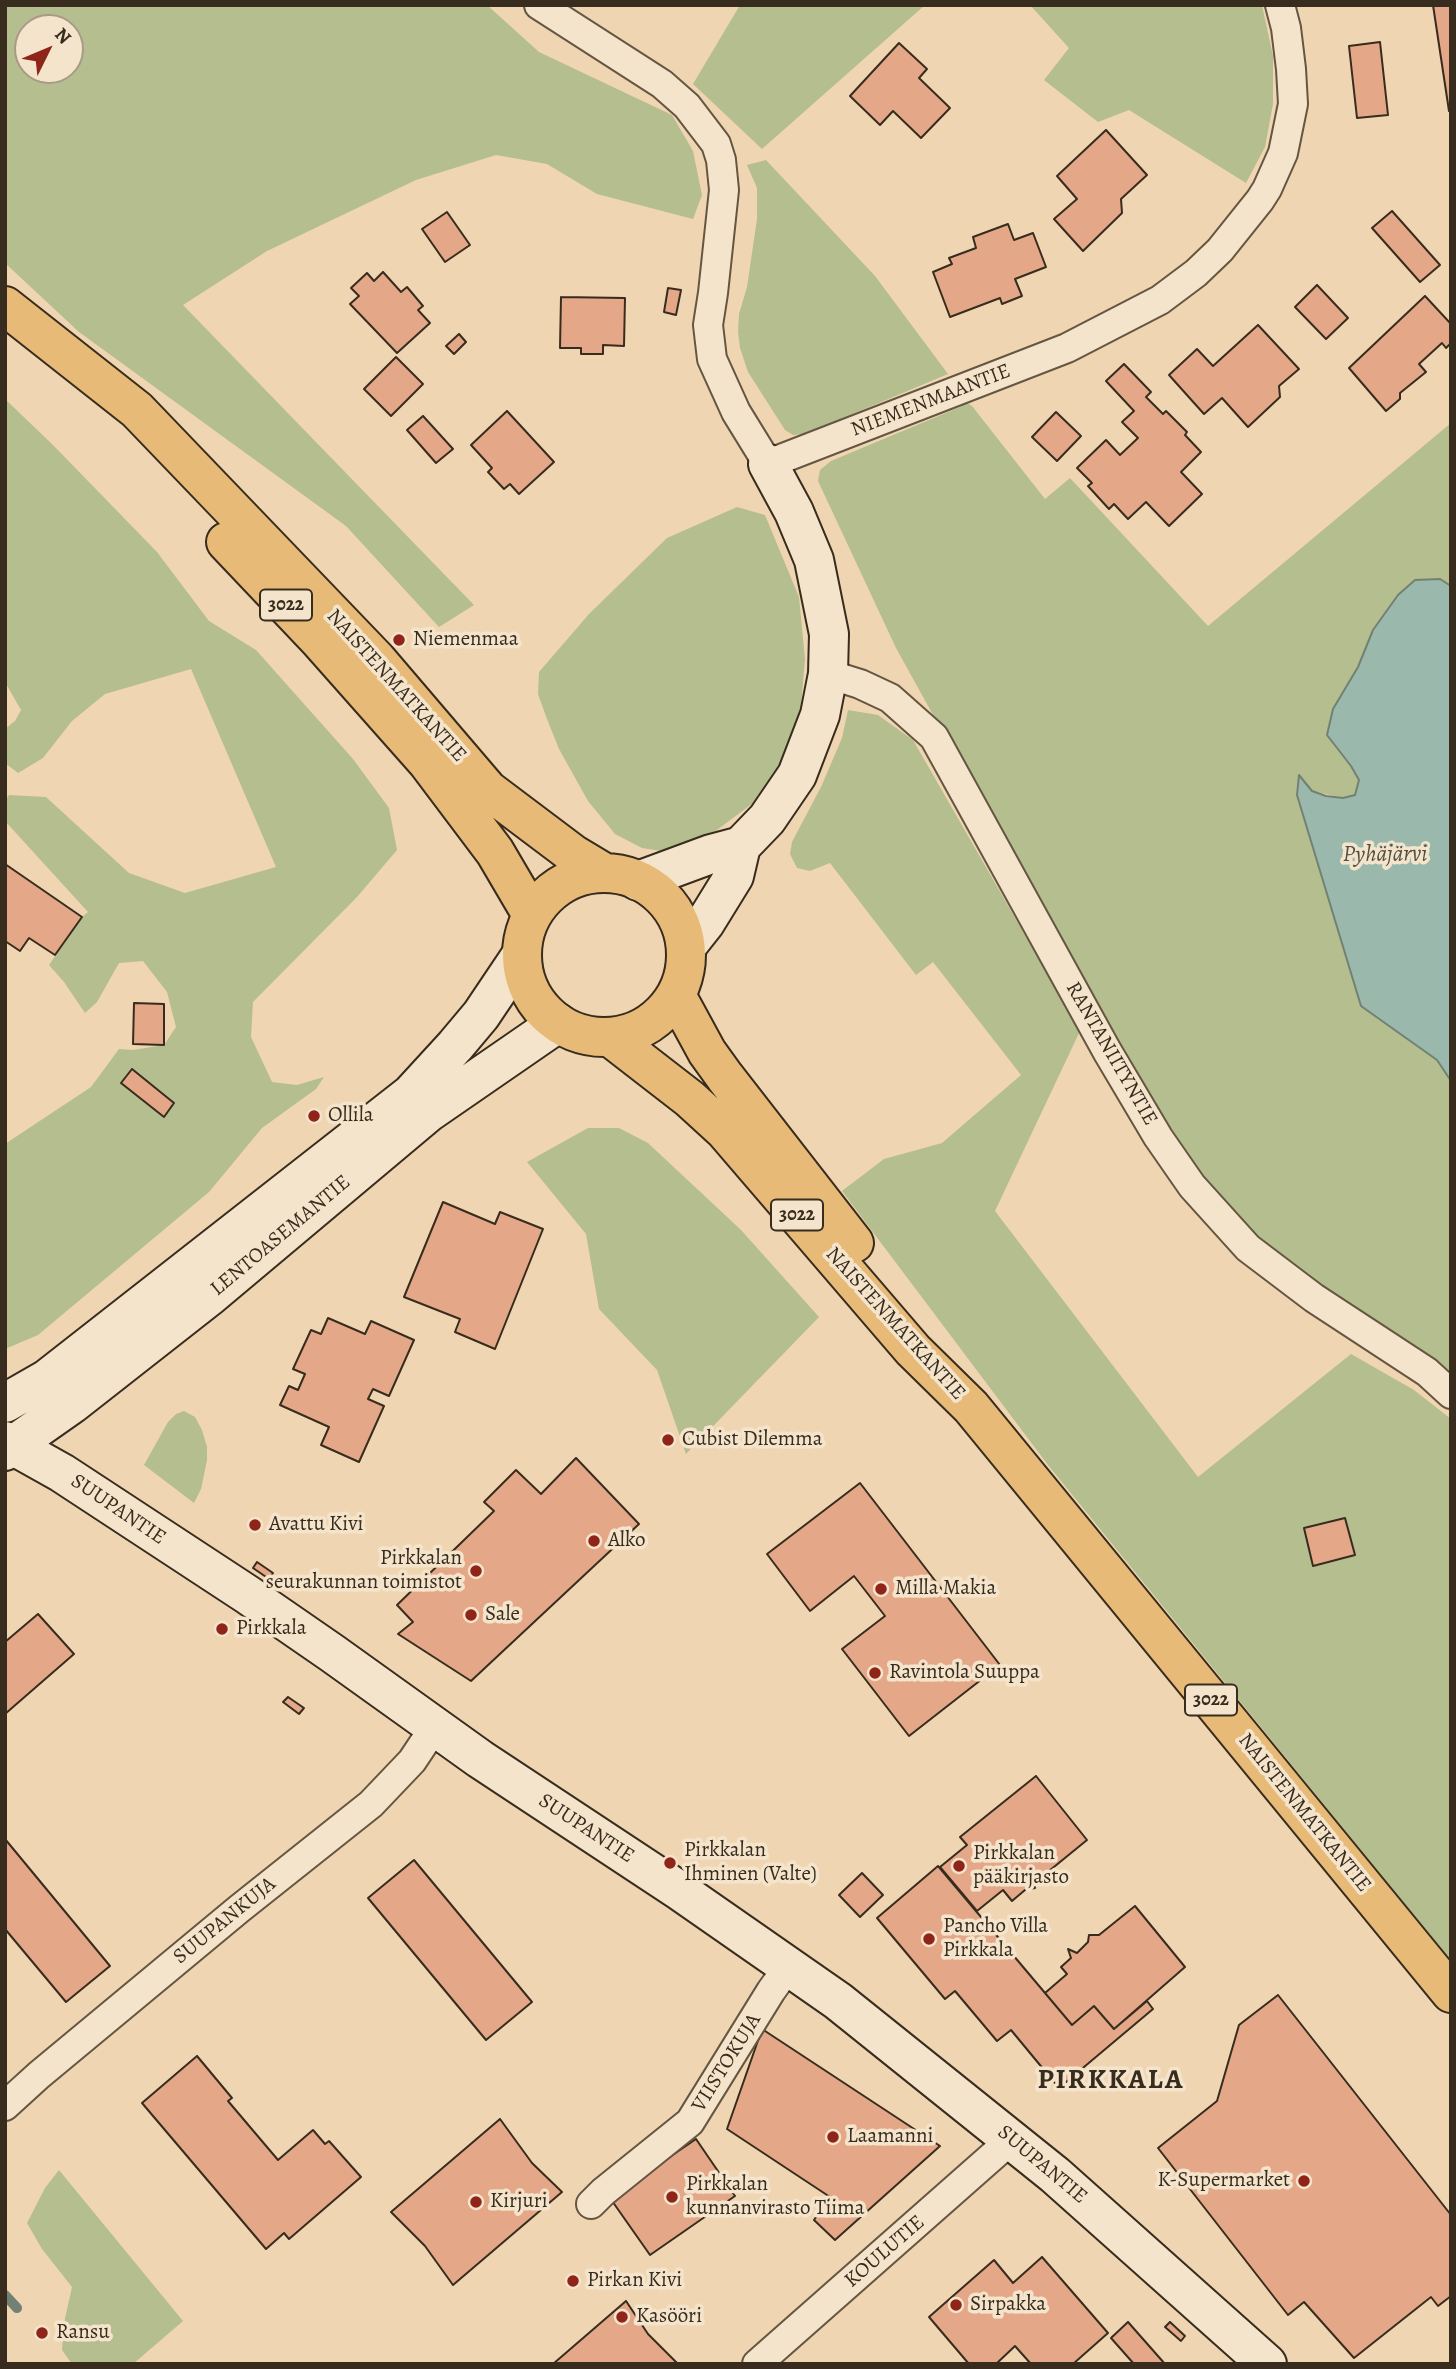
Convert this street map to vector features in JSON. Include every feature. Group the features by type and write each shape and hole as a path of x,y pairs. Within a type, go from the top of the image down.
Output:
{"main road":[{"name":"NAISTENMATKANTIE","path":"10,311 137,410 377,660 488,790 550,838 621,877"},
{"name":"NAISTENMATKANTIE","path":"10,311 71,381 319,640 428,763 495,852 532,915"},
{"name":"3022","path":"588,874 621,877 660,896 670,906 677,917 686,947 685,970 676,995 659,1017 648,1025 610,1037 583,1035 547,1015 531,993 524,976 522,954 526,927 549,894 560,886 588,874"},
{"name":"NAISTENMATKANTIE","path":"676,995 707,1052 926,1336 971,1407"},
{"name":"NAISTENMATKANTIE","path":"610,1037 690,1099 725,1131 913,1350 971,1407 1451,1993"}],"street":[{"path":"540,5 662,84 687,106 716,144 721,160 724,190 708,325 712,359 736,412 794,512 814,560 829,634 828,674 820,715 797,775 766,819 741,846 734,876 705,923 686,947"},
{"name":"NIEMENMAANTIE","path":"768,464 1067,348 1160,300 1196,273 1247,218 1267,190 1283,153 1293,104 1286,28 1280,5"},
{"name":"RANTANIITYNTIE","path":"828,674 860,684 890,698 934,737 1107,1051 1158,1138 1192,1186 1248,1248 1314,1298 1427,1372 1451,1394"},
{"path":"621,877 741,846"},
{"name":"LENTOASEMANTIE","path":"5,1403 47,1379 411,1094 481,1015 522,954"},
{"name":"LENTOASEMANTIE","path":"8,1446 211,1295 429,1112 558,1023"},
{"name":"SUUPANTIE","path":"8,1446 62,1473 248,1595 434,1728 692,1899 838,2001 1080,2195 1267,2364"},
{"name":"SUUPANKUJA","path":"5,2106 239,1909 371,1804 412,1761 434,1728"},
{"name":"VIISTOKUJA","path":"591,2204 690,2122 789,1966"},
{"name":"KOULUTIE","path":"757,2364 1012,2139"}],"green space":[{"path":"5,5 487,5 539,52 672,115 693,151 702,195 693,219 597,194 547,164 496,155 416,180 267,251 183,305 474,605 439,627 346,526 79,332 5,263"},
{"path":"740,5 925,5 762,149 693,84"},
{"path":"1030,5 1262,5 1273,56 1273,104 1265,147 1246,183 1129,110 1098,122 1044,80 1069,48"},
{"path":"766,160 875,276 948,374 805,434 793,435 785,430 748,372 738,332 757,219 757,188 747,165"},
{"path":"5,399 157,552 209,621 256,650 353,759 389,808 397,850 357,897 253,1002 251,1037 272,1082 297,1085 324,1077 316,1089 262,1128 209,1192 38,1335 5,1349 5,1144 91,1087 119,1049 133,1050 164,1045 176,1027 167,992 143,961 119,963 97,1002 85,1013 49,965 88,912 5,821 5,801 9,795 46,797 129,873 185,893 276,867 191,669 105,694 72,721 43,758 18,773 5,763 5,729 15,721 21,710 5,682"},
{"path":"966,402 972,406 1045,499 1070,478 1208,626 1451,423 1451,586 1440,579 1415,580 1373,630 1358,667 1333,709 1336,748 1359,780 1355,795 1343,798 1312,791 1361,1006 1437,1060 1451,1081 1451,1381 1305,1276 1243,1226 1204,1183 1130,1071 896,648 818,481 820,470 831,461 960,407"},
{"path":"737,507 765,515 799,597 805,659 801,706 784,758 753,803 717,830 667,852 642,848 615,834 588,801 559,749 547,719 538,694 539,672 589,614 667,538"},
{"path":"848,710 878,715 913,740 1080,1031 995,1211 1198,1477 1351,1354 1414,1390 1451,1419 1451,1961 1048,1465 842,1191 884,1159 942,1143 1021,1075 933,962 916,975 830,863 810,871 797,868 790,854 792,842 821,787 842,738"},
{"path":"588,1128 619,1128 648,1143 741,1230 819,1317 686,1454 657,1370 599,1309 586,1234 527,1162"},
{"path":"184,1411 195,1417 207,1447 201,1489 194,1503 144,1465 168,1422"},
{"path":"59,2170 183,2321 133,2364 72,2364 62,2350 64,2323 72,2287 42,2249 27,2223 45,2188"}],"water":[{"name":"Pyhäjärvi","path":"1440,579 1451,586 1451,1081 1437,1060 1361,1006 1297,795 1299,775 1312,791 1326,796 1343,798 1355,795 1359,780 1327,735 1333,709 1358,667 1373,630 1398,595 1415,580"}],"building":[{"path":"1433,5 1451,5 1449,111"},
{"path":"1380,42 1388,115 1357,118 1349,46"},
{"path":"899,43 927,69 919,78 950,108 921,138 893,111 880,125 850,96"},
{"path":"1106,130 1147,175 1121,199 1122,213 1083,251 1054,219 1077,199 1057,176"},
{"path":"1392,211 1440,265 1420,282 1372,228"},
{"path":"447,212 470,245 445,262 422,229"},
{"path":"1008,224 1014,240 1033,233 1046,267 1015,279 1022,296 1002,304 1000,298 950,317 933,272 952,264 949,258 976,248 973,237"},
{"path":"383,272 401,292 407,287 423,306 418,310 430,323 397,353 350,304 359,296 351,288 367,273 374,281"},
{"path":"1317,285 1348,318 1326,339 1295,307"},
{"path":"668,288 681,290 676,315 664,312"},
{"path":"1425,296 1451,324 1451,343 1446,348 1442,343 1419,364 1426,372 1400,393 1400,399 1386,411 1349,368"},
{"path":"561,297 625,298 624,346 603,345 603,354 581,354 581,348 560,348"},
{"path":"1258,325 1299,369 1279,386 1280,397 1248,427 1222,398 1204,414 1169,375 1197,349 1213,366"},
{"path":"459,334 466,342 454,354 446,346"},
{"path":"396,357 423,384 391,416 364,389"},
{"path":"1124,364 1151,392 1146,397 1163,414 1166,411 1187,432 1185,435 1201,452 1181,472 1202,494 1169,526 1146,502 1128,519 1114,504 1109,509 1088,486 1092,483 1077,468 1106,440 1120,455 1138,438 1122,422 1134,411 1106,381"},
{"path":"507,411 554,462 519,494 510,484 504,489 488,472 492,468 471,445"},
{"path":"1056,412 1081,436 1057,461 1032,437"},
{"path":"423,416 453,449 436,463 407,430"},
{"path":"5,864 82,917 55,955 29,938 20,951 5,941"},
{"path":"134,1003 164,1004 164,1045 133,1044"},
{"path":"132,1069 174,1103 164,1117 121,1083"},
{"path":"443,1202 495,1224 500,1212 543,1229 495,1349 455,1332 460,1319 404,1297"},
{"path":"328,1318 365,1334 371,1321 414,1340 389,1396 373,1389 368,1399 384,1406 359,1462 321,1445 329,1427 280,1405 289,1386 298,1390 305,1374 293,1369 311,1330 321,1334"},
{"path":"576,1458 639,1524 471,1681 398,1634 413,1622 397,1605 494,1511 484,1502 516,1470 541,1494"},
{"path":"860,1483 1000,1665 909,1736 842,1649 885,1616 854,1576 810,1611 767,1554"},
{"path":"1345,1518 1355,1555 1313,1566 1304,1528"},
{"path":"257,1562 273,1573 269,1579 253,1568"},
{"path":"38,1614 74,1654 5,1714 5,1642"},
{"path":"288,1697 304,1708 299,1714 283,1702"},
{"path":"1036,1776 1087,1840 1049,1871 1048,1877 1044,1875 1034,1883 1035,1888 1025,1890 1012,1901 1003,1890 977,1911 940,1867 967,1845 960,1837"},
{"path":"5,1839 110,1966 66,2002 5,1929"},
{"path":"414,1860 532,2002 486,2040 368,1898"},
{"path":"938,1866 1072,2025 1094,2006 1114,2029 1147,2001 1153,2009 1059,2088 1011,2030 997,2041 955,1991 945,1999 877,1918"},
{"path":"862,1873 883,1895 860,1917 839,1895"},
{"path":"1135,1906 1185,1967 1114,2029 1094,2006 1072,2025 1045,1993 1067,1974 1061,1967 1071,1958 1068,1949 1077,1953 1088,1942 1089,1935 1099,1935"},
{"name":"K-Supermarket","path":"1278,1995 1451,2215 1451,2296 1438,2306 1431,2297 1354,2358 1304,2302 1288,2315 1158,2148 1217,2101 1239,2025"},
{"name":"Laamanni","path":"762,2029 940,2146 835,2240 814,2220 830,2197 727,2129"},
{"path":"197,2056 232,2098 228,2101 278,2160 313,2130 325,2144 329,2141 361,2177 289,2239 284,2233 266,2249 142,2103"},
{"name":"Kirjuri","path":"500,2119 532,2163 562,2192 453,2285 425,2246 391,2212"},
{"name":"Pirkkalan kunnanvirasto Tiima","path":"696,2139 735,2196 650,2255 610,2198"},
{"path":"1042,2257 1108,2333 1073,2364 1031,2364 1015,2346 996,2364 969,2364 929,2317 994,2260 1013,2283"},
{"name":"Kasööri","path":"626,2301 648,2334 678,2364 553,2364"},
{"path":"1128,2322 1165,2364 1134,2364 1111,2338"},
{"path":"1170,2322 1185,2336 1181,2341 1165,2327"}],"waterway":[{"path":"5,2295 17,2308"}],"place":[{"name":"Niemenmaa","path":"399,640"},
{"name":"Ollila","path":"314,1116"},
{"name":"Cubist Dilemma","path":"668,1440"},
{"name":"Avattu Kivi","path":"255,1525"},
{"name":"Alko","path":"594,1541"},
{"name":"Pirkkalan seurakunnan toimistot","path":"476,1571"},
{"name":"Milla Makia","path":"881,1589"},
{"name":"Sale","path":"471,1615"},
{"name":"Pirkkala","path":"222,1629"},
{"name":"Ravintola Suuppa","path":"875,1673"},
{"name":"Pirkkalan Ihminen (Valte)","path":"670,1863"},
{"name":"Pirkkalan pääkirjasto","path":"959,1866"},
{"name":"Pancho Villa Pirkkala","path":"929,1939"},
{"name":"Laamanni","path":"833,2137"},
{"name":"K-Supermarket","path":"1304,2181"},
{"name":"Pirkkalan kunnanvirasto Tiima","path":"672,2197"},
{"name":"Kirjuri","path":"476,2202"},
{"name":"Pirkan Kivi","path":"573,2281"},
{"name":"Sirpakka","path":"956,2305"},
{"name":"Kasööri","path":"622,2317"},
{"name":"Ransu","path":"42,2333"}],"district":[{"name":"PIRKKALA","path":"1111,2081"}]}
